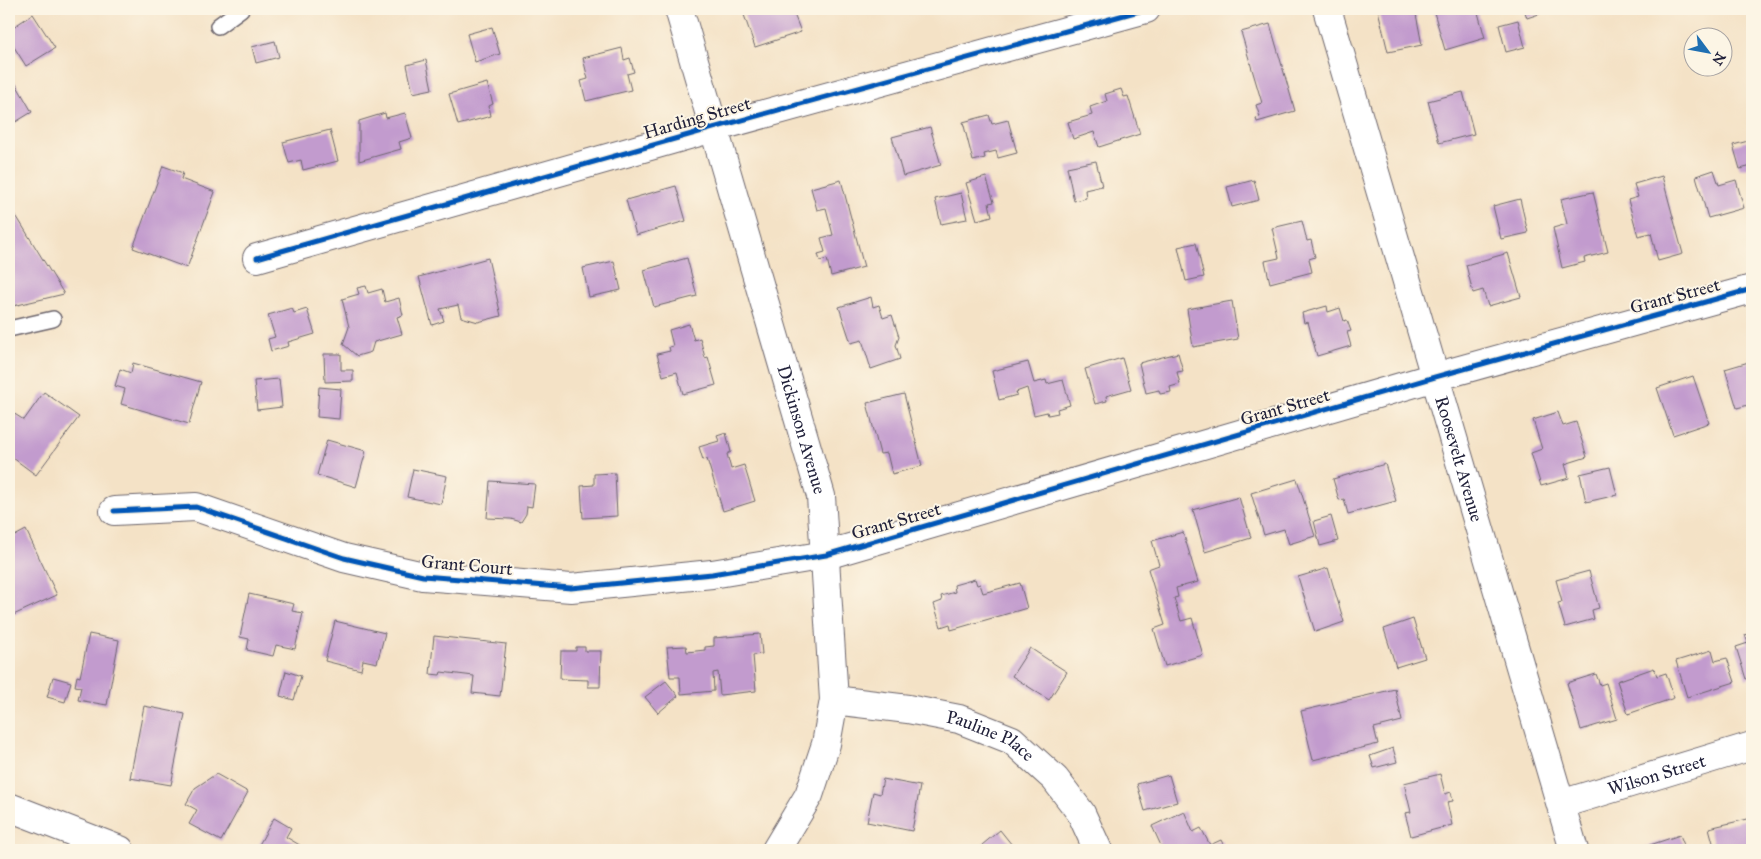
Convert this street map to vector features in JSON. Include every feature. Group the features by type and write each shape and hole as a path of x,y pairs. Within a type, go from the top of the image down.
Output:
{"street":[{"name":"Dickinson Avenue","path":"679,9 821,496 834,700 826,744 809,795 776,850"},
{"name":"Harding Street","path":"258,258 713,128 1146,9"},
{"name":"Roosevelt Avenue","path":"1327,9 1574,850"},
{"name":"Grant Street","path":"826,555 1435,377 1752,289"},
{"name":"Grant Court","path":"114,511 196,507 344,558 423,576 571,588 712,574 826,555"},
{"name":"Pauline Place","path":"834,700 908,709 959,719 1012,740 1055,779 1081,813 1098,850"},
{"name":"Wilson Street","path":"1561,804 1752,746"},
{"path":"9,807 120,850"}],"lane":[{"path":"218,26 240,9"},
{"path":"9,329 52,319"}],"building":[{"path":"742,9 792,9 801,32 755,47"},
{"path":"1415,9 1422,45 1388,52 1378,10"},
{"path":"1433,9 1477,9 1485,38 1445,50"},
{"path":"1524,9 1554,9 1527,18"},
{"path":"33,14 55,48 26,66 9,39 9,30"},
{"path":"1518,20 1525,47 1506,52 1499,25"},
{"path":"1270,24 1295,111 1257,122 1256,118 1260,117 1256,105 1262,103 1241,32"},
{"path":"492,27 500,54 475,62 467,34"},
{"path":"275,41 279,57 256,63 252,47"},
{"path":"622,48 624,60 630,58 634,72 627,74 631,90 586,101 581,81 588,79 583,58"},
{"path":"426,60 432,89 413,93 407,65"},
{"path":"9,72 32,112 9,126"},
{"path":"487,83 493,104 489,106 491,116 458,125 449,94"},
{"path":"1121,89 1124,97 1128,96 1140,134 1099,147 1094,132 1073,139 1068,122 1092,115 1090,107 1107,101 1105,94"},
{"path":"1463,92 1474,134 1439,143 1428,101"},
{"path":"385,113 386,118 405,113 412,138 399,142 401,149 359,161 359,121"},
{"path":"989,115 992,124 1008,120 1017,153 998,158 996,151 984,154 985,158 973,161 963,122"},
{"path":"930,127 941,165 903,176 892,137"},
{"path":"330,130 338,161 303,170 301,160 289,163 283,142"},
{"path":"1752,140 1752,166 1740,169 1733,145"},
{"path":"1096,161 1102,186 1085,190 1086,198 1074,201 1067,167"},
{"path":"163,166 183,173 181,179 215,192 187,268 133,248"},
{"path":"1714,170 1719,185 1736,180 1744,208 1708,218 1696,176"},
{"path":"1662,176 1683,254 1658,261 1651,233 1638,236 1628,200 1638,197 1634,184"},
{"path":"986,177 994,202 989,203 992,216 977,220 966,183"},
{"path":"841,180 864,267 831,276 827,259 820,261 818,254 825,252 821,238 833,235 826,208 817,210 811,188"},
{"path":"1254,180 1259,200 1232,207 1227,187"},
{"path":"676,186 686,221 636,235 626,200"},
{"path":"1593,192 1608,252 1584,258 1585,262 1562,268 1553,228 1567,224 1561,199"},
{"path":"961,193 967,219 941,224 935,199"},
{"path":"1520,199 1528,233 1501,239 1493,206"},
{"path":"9,204 64,294 9,307"},
{"path":"1302,221 1307,241 1311,240 1315,257 1309,259 1312,272 1270,283 1265,261 1279,258 1272,228"},
{"path":"1196,243 1204,277 1186,281 1178,247"},
{"path":"1508,253 1521,297 1488,306 1483,290 1473,293 1466,265"},
{"path":"488,258 501,316 478,322 461,317 458,305 440,309 444,321 432,325 419,277"},
{"path":"687,258 697,296 654,307 644,270"},
{"path":"614,261 621,290 589,297 583,268"},
{"path":"366,286 368,293 382,289 385,302 399,298 403,315 397,317 402,334 374,342 371,352 357,356 343,344 349,327 342,299 359,294 357,288"},
{"path":"871,297 873,307 879,305 883,318 892,315 899,337 896,345 900,359 871,369 862,340 851,343 839,307"},
{"path":"1232,301 1238,339 1193,347 1187,309"},
{"path":"1327,306 1328,312 1340,308 1344,321 1347,320 1351,331 1347,332 1351,346 1317,356 1308,322 1304,323 1302,313"},
{"path":"292,308 294,313 307,309 315,334 288,342 289,346 271,351 268,339 275,337 268,315"},
{"path":"689,324 694,340 700,338 705,358 708,357 716,385 683,394 677,372 663,376 657,354 670,351 669,347 673,346 669,330"},
{"path":"1178,353 1183,371 1177,372 1180,384 1170,387 1171,392 1160,394 1159,390 1146,393 1139,363"},
{"path":"324,354 341,354 341,370 353,370 353,381 325,382"},
{"path":"1122,358 1131,389 1106,396 1107,401 1095,404 1085,369"},
{"path":"1752,361 1752,404 1737,408 1725,369"},
{"path":"1028,362 1034,383 1046,380 1047,384 1063,380 1070,405 1057,409 1058,413 1048,415 1047,412 1034,415 1027,388 1016,392 1017,395 999,400 992,371"},
{"path":"133,363 201,382 189,424 121,404 125,389 115,386 120,369 131,373"},
{"path":"1693,376 1709,423 1673,435 1657,388"},
{"path":"279,379 282,407 257,410 254,381"},
{"path":"319,387 341,389 339,419 317,417"},
{"path":"44,392 79,417 36,475 9,455 9,419 13,413 24,420"},
{"path":"904,394 922,466 892,474 887,453 880,454 867,403"},
{"path":"1558,412 1563,426 1576,422 1587,457 1565,464 1569,478 1541,486 1531,453 1542,449 1533,420"},
{"path":"726,433 731,452 727,454 731,469 744,465 755,501 723,511 707,459 703,460 699,447 719,441 717,436"},
{"path":"327,440 366,451 356,487 317,475"},
{"path":"1385,464 1396,501 1348,514 1344,499 1339,500 1333,479"},
{"path":"1610,467 1617,495 1586,502 1580,474"},
{"path":"413,469 447,476 441,504 407,497"},
{"path":"615,473 617,516 583,518 581,486 594,485 594,474"},
{"path":"1297,479 1315,536 1289,544 1284,529 1264,535 1251,493"},
{"path":"490,481 535,484 532,507 527,506 526,514 521,522 511,519 487,518"},
{"path":"1239,497 1251,538 1205,552 1193,510"},
{"path":"1331,516 1338,541 1320,546 1314,521"},
{"path":"26,530 57,595 9,617 9,539"},
{"path":"1183,532 1198,582 1176,588 1178,597 1174,598 1181,621 1192,618 1203,655 1165,666 1154,629 1165,625 1148,569 1159,565 1152,541"},
{"path":"1328,568 1344,622 1315,632 1298,577"},
{"path":"1589,571 1599,608 1592,610 1594,619 1565,627 1558,603 1562,602 1556,580"},
{"path":"975,579 977,585 980,584 983,593 1020,583 1027,608 951,630 950,624 941,627 934,604 942,601 941,596 955,592 954,585"},
{"path":"249,594 294,604 292,611 303,613 295,649 276,645 273,656 247,650 249,639 240,637"},
{"path":"1413,619 1425,658 1396,667 1384,629"},
{"path":"335,621 385,633 377,663 363,660 361,670 325,661"},
{"path":"1752,633 1752,677 1746,679 1736,647 1748,643 1745,635"},
{"path":"89,634 119,640 107,705 78,700 81,687 75,686 77,676 80,677"},
{"path":"760,634 762,654 753,655 756,691 720,695 718,672 713,673 714,691 681,694 680,677 670,677 667,647 686,646 687,652 705,650 705,647 714,646 714,638"},
{"path":"434,636 506,644 500,696 472,693 474,676 441,672 440,675 430,674"},
{"path":"576,647 585,647 585,651 601,651 600,687 588,687 588,680 560,679 561,651 576,651"},
{"path":"1030,648 1067,672 1049,700 1012,676"},
{"path":"1712,650 1715,661 1727,658 1735,682 1687,697 1676,661"},
{"path":"1654,668 1657,676 1666,673 1674,698 1628,714 1617,681"},
{"path":"286,671 301,676 294,700 280,696"},
{"path":"1596,674 1600,685 1606,683 1617,719 1581,730 1567,683"},
{"path":"53,677 71,682 65,702 47,697"},
{"path":"666,681 678,696 658,713 645,697"},
{"path":"1395,689 1402,721 1374,728 1378,744 1313,760 1301,711"},
{"path":"144,706 185,714 171,785 130,778"},
{"path":"1393,748 1397,762 1374,768 1370,756"},
{"path":"216,774 248,792 221,841 189,824 197,810 186,804 195,788"},
{"path":"1440,774 1445,794 1451,792 1453,801 1447,802 1452,825 1411,836 1405,813 1411,812 1404,783"},
{"path":"1169,775 1177,802 1145,811 1137,784"},
{"path":"883,779 920,786 912,831 867,822 873,792 880,794"},
{"path":"1184,811 1193,832 1201,828 1210,845 1221,840 1226,850 1163,850 1152,826"},
{"path":"274,818 291,828 286,837 303,847 301,850 256,850"},
{"path":"1752,818 1752,850 1715,850 1709,828"},
{"path":"1000,830 1016,850 976,850"},
{"path":"1680,835 1686,850 1635,850"}],"cycle path":[{"path":"257,258 713,128 1146,9"},
{"path":"114,511 196,507 344,558 423,576 571,588 712,574 826,555 1435,377 1752,289"}]}
